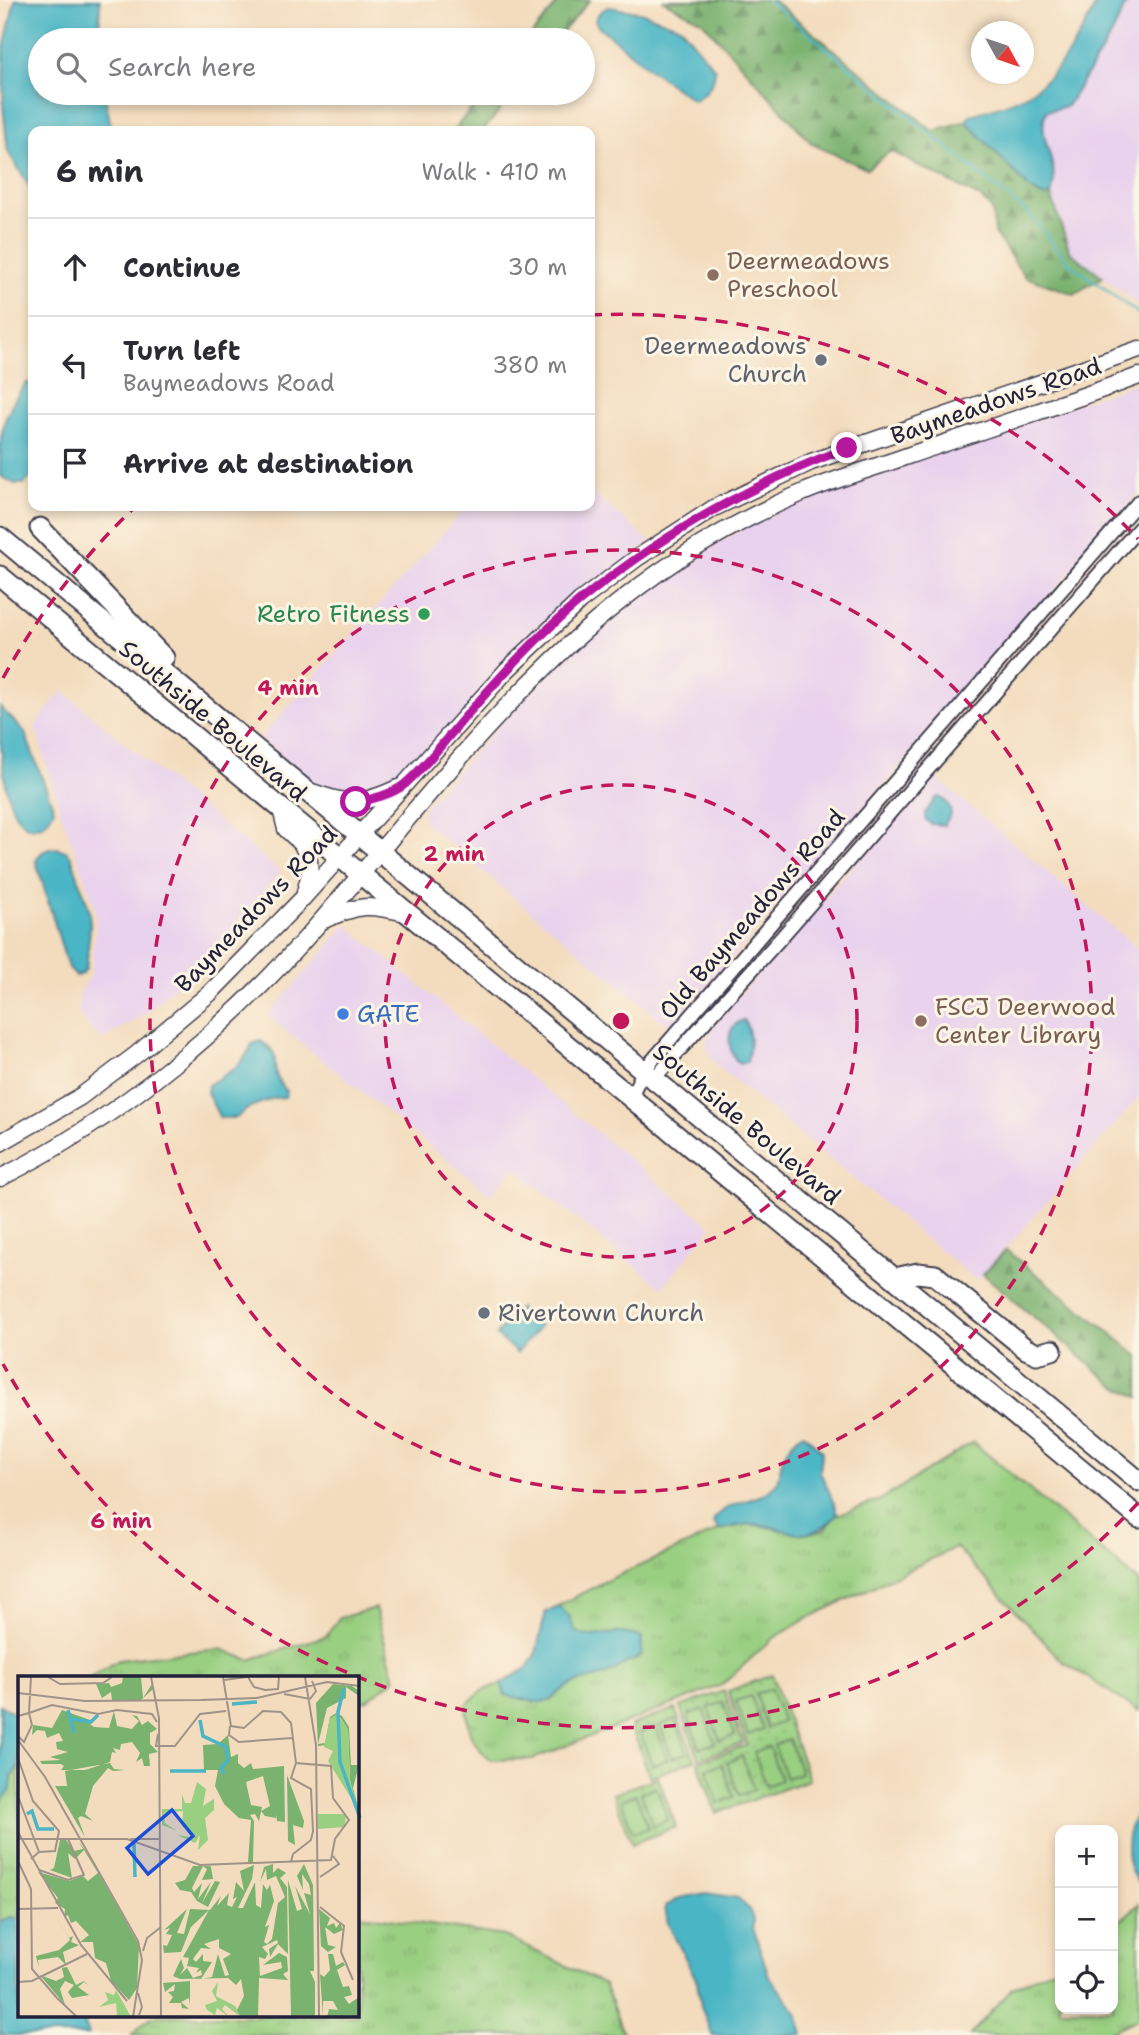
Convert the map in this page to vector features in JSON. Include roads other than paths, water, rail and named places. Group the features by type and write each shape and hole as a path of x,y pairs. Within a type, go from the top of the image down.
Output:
{"highway":[{"path":"40,528 130,624 244,738"},
{"name":"Southside Boulevard","path":"0,537 1139,1481"},
{"name":"Southside Boulevard","path":"0,576 1139,1518"},
{"path":"895,1278 918,1273 935,1275 1026,1349 1037,1354 1052,1350"}],"main road":[{"name":"Baymeadows Road","path":"0,1143 56,1112 138,1055 216,987 303,898 507,670 580,601 674,533 759,485 811,462 1139,349"},
{"name":"Baymeadows Road","path":"0,1178 80,1134 155,1080 236,1010 321,921 438,783 526,688 596,621 647,581 749,519 823,485 1139,376"},
{"path":"1058,377 1066,402"},
{"path":"811,462 823,485"},
{"path":"674,533 688,554"},
{"path":"580,601 596,621"},
{"path":"306,790 346,802 356,802 366,801 404,786"},
{"path":"281,809 286,829 302,844 310,862 310,874 303,898"},
{"path":"321,921 351,908 368,905 406,913"}],"street":[{"name":"Old Baymeadows Road","path":"630,1099 1139,501"},
{"name":"Old Baymeadows Road","path":"649,1076 940,757 1139,528"}],"water":[{"path":"15,0 100,0 99,28 28,28 28,105 107,105 111,126 28,126 28,184 8,152 3,106 4,48"},
{"path":"1098,0 1128,0 1111,36 1067,106 1046,111 1044,131 1053,183 1051,195 1045,197 1029,188 966,121 970,115 1026,95 1050,76 1069,53"},
{"path":"608,7 640,12 681,27 715,69 709,88 693,100 651,70 598,26 595,20 600,12"},
{"path":"28,383 28,480 24,484 15,484 0,476 3,427 17,395"},
{"path":"0,707 24,731 54,809 47,820 36,827 24,824 15,813 9,797 4,778"},
{"path":"939,797 947,804 951,814 944,825 931,824 925,819 925,813"},
{"path":"57,848 71,856 89,909 86,969 76,976 68,968 36,861 44,851"},
{"path":"744,1020 749,1035 749,1051 747,1062 739,1064 732,1053 730,1034 737,1023"},
{"path":"260,1041 273,1052 277,1076 287,1091 285,1097 250,1107 236,1118 220,1118 207,1093 208,1085 234,1068 252,1044"},
{"path":"519,1308 540,1326 517,1353 496,1335"},
{"path":"803,1433 822,1451 820,1472 837,1515 815,1531 805,1533 751,1524 719,1530 713,1522 725,1509 760,1496 774,1486 786,1451"},
{"path":"559,1607 570,1617 574,1630 584,1635 620,1633 642,1637 641,1655 602,1676 566,1687 550,1701 535,1702 505,1695 501,1684 527,1668 535,1657 546,1612"},
{"path":"0,1705 18,1714 18,1767 12,1776 11,1790 0,1802"},
{"path":"1139,1810 1139,1884 1130,1867 1127,1847 1130,1827"},
{"path":"706,1893 738,1898 749,1909 769,1976 797,2013 803,2035 712,2035 701,2006 697,1981 668,1924 665,1907 679,1898"},
{"path":"11,1917 18,1919 18,2018 83,2018 89,2035 3,2035 0,2030 0,1921"}],"waterway":[{"path":"768,0 1031,216 1068,262 1139,314"}],"place":[{"name":"Deermeadows Preschool","path":"713,275"},
{"name":"Deermeadows Church","path":"821,360"},
{"name":"Retro Fitness","path":"424,614"},
{"name":"GATE","path":"343,1014"},
{"name":"FSCJ Deerwood Center Library","path":"921,1021"},
{"name":"Rivertown Church","path":"484,1313"}]}
